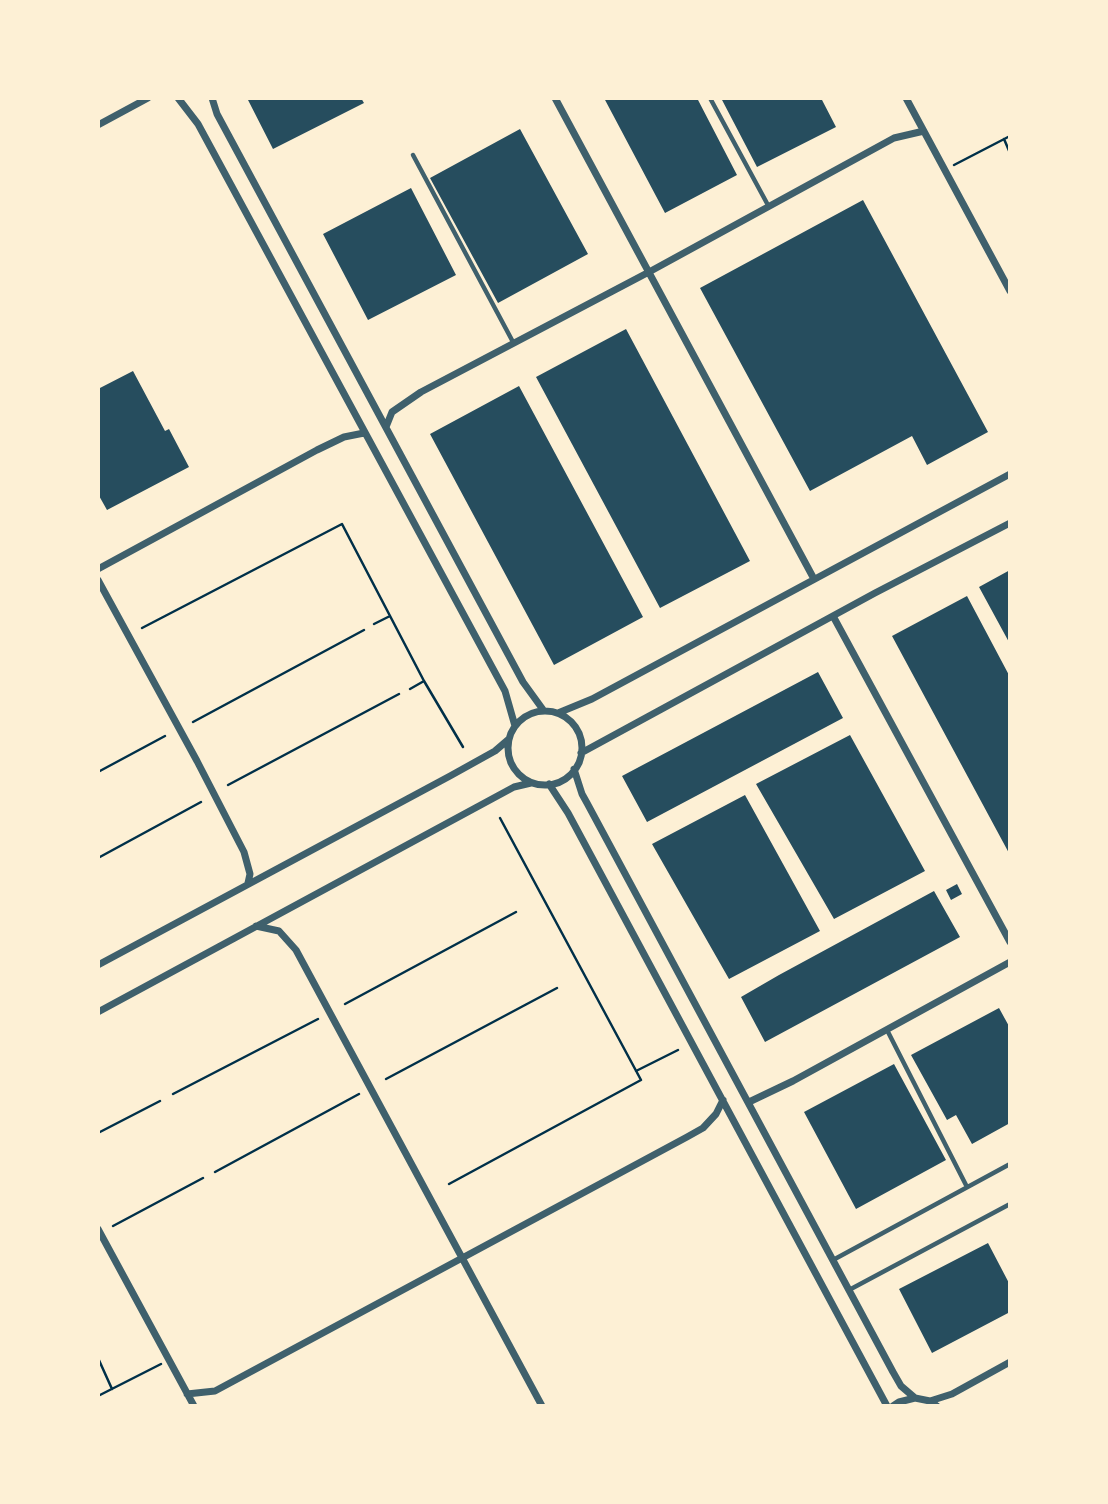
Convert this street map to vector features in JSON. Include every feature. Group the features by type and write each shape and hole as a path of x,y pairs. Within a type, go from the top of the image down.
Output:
{"street":[{"path":"98,125 148,98"},
{"path":"178,98 198,124 505,691 515,726"},
{"path":"212,98 217,114 523,682 544,710"},
{"path":"555,98 814,579"},
{"path":"906,98 1010,291"},
{"path":"386,427 392,412 421,392 649,272 894,138 924,131"},
{"path":"98,569 317,450 344,437 364,433"},
{"path":"558,713 592,699 1010,474"},
{"path":"581,753 1010,523"},
{"path":"98,580 244,852 250,874 248,883"},
{"path":"833,616 1010,942"},
{"path":"98,1012 507,790 531,783 544,785 561,781 571,774 580,761 582,748 578,731 571,721 558,713 544,710 530,713 518,721 510,732 507,748 511,764 518,774 531,783"},
{"path":"98,965 450,776 495,751 509,739"},
{"path":"574,769 582,794 901,1386 915,1398 934,1404 1010,1362"},
{"path":"549,784 562,802 887,1406"},
{"path":"256,926 279,931 296,950 542,1406"},
{"path":"748,1102 793,1081 1010,962"},
{"path":"187,1394 215,1391 703,1128 716,1114 723,1100"},
{"path":"98,1228 194,1406"},
{"path":"893,1406 915,1398"}],"lane":[{"path":"710,98 769,207"},
{"path":"413,155 514,343"},
{"path":"887,1029 967,1187"},
{"path":"833,1260 1010,1164"},
{"path":"849,1290 1010,1204"}],"path":[{"path":"951,166 1010,136"},
{"path":"1004,139 1010,153"},
{"path":"142,628 342,524 424,681 463,747"},
{"path":"374,624 390,616"},
{"path":"193,722 364,630"},
{"path":"410,688 424,681"},
{"path":"228,785 399,694"},
{"path":"98,772 165,736"},
{"path":"98,858 201,802"},
{"path":"449,1184 641,1080 500,818"},
{"path":"345,1004 516,912"},
{"path":"386,1079 557,988"},
{"path":"173,1094 318,1019"},
{"path":"636,1071 678,1050"},
{"path":"215,1172 359,1094"},
{"path":"98,1133 160,1101"},
{"path":"113,1226 203,1178"},
{"path":"98,1358 112,1389"},
{"path":"98,1396 162,1364"}],"building":[{"path":"247,98 361,98 364,103 273,149"},
{"path":"604,98 697,98 737,175 665,213"},
{"path":"721,98 821,98 836,127 757,167"},
{"path":"520,129 588,254 498,303 430,178"},
{"path":"411,188 456,275 368,320 323,234"},
{"path":"863,200 988,432 927,465 912,436 810,491 700,288"},
{"path":"626,329 750,561 660,608 536,377"},
{"path":"133,371 165,431 169,429 189,467 107,510 98,494 98,389"},
{"path":"519,386 643,617 554,665 430,434"},
{"path":"1010,570 1010,644 979,587"},
{"path":"967,596 1010,677 1010,855 892,636"},
{"path":"818,672 843,718 647,822 622,776"},
{"path":"850,735 925,871 834,919 756,784"},
{"path":"745,795 820,931 729,979 652,844"},
{"path":"957,884 962,894 951,900 946,890"},
{"path":"934,891 960,937 765,1042 741,997"},
{"path":"999,1008 1010,1028 1010,1123 972,1144 956,1115 947,1120 911,1055"},
{"path":"894,1064 946,1160 856,1209 804,1112"},
{"path":"988,1243 1010,1285 1010,1312 932,1353 899,1289"}]}
